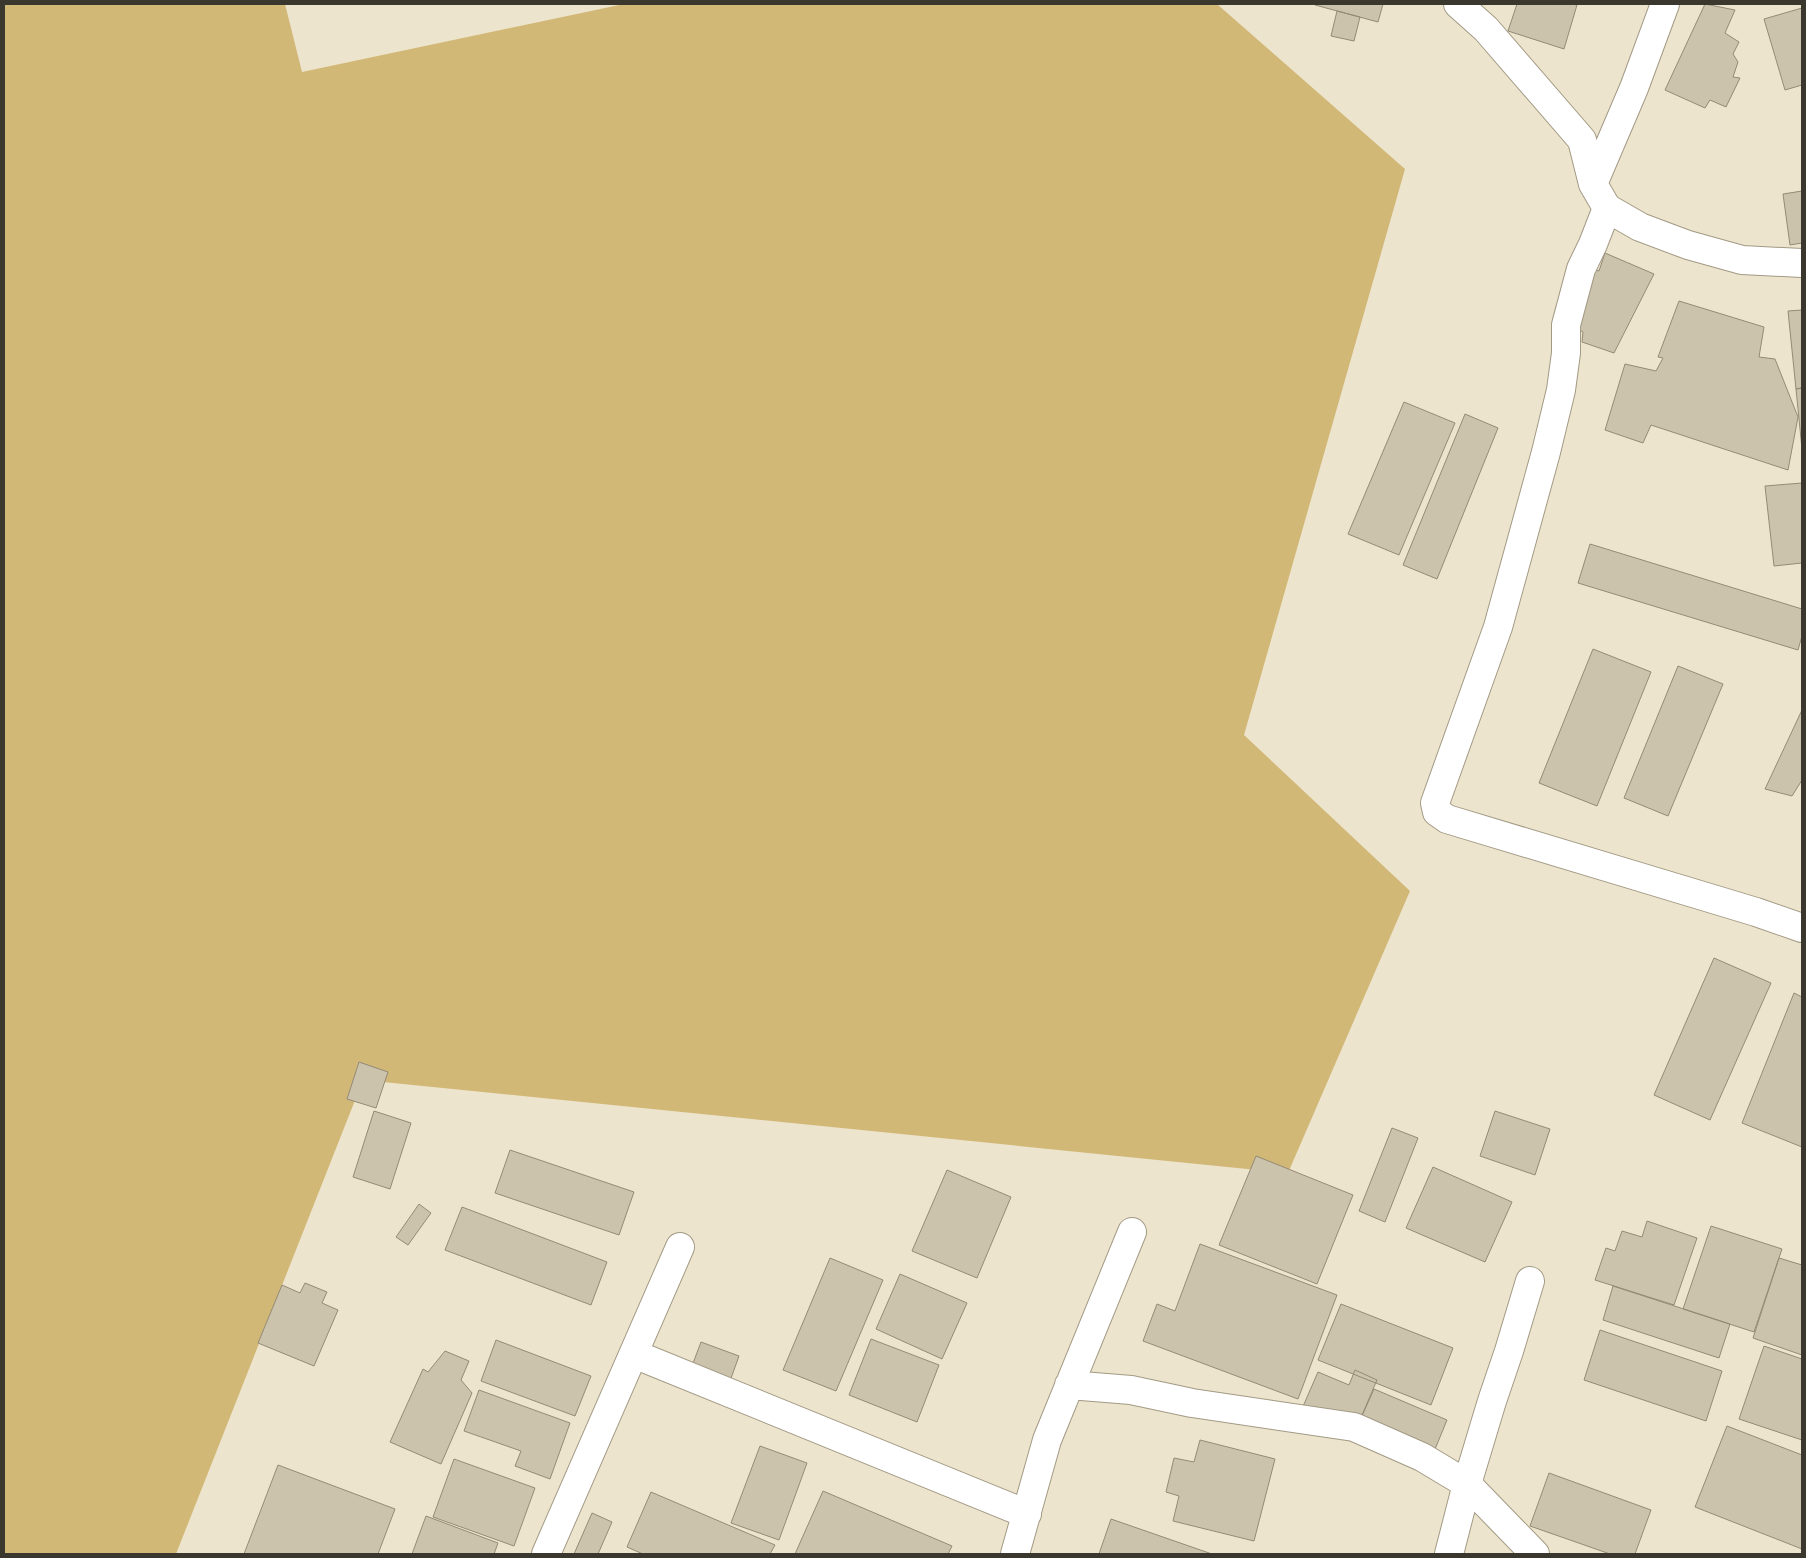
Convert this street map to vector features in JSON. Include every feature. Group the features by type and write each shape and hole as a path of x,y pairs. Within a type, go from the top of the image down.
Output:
{"street":[{"path":"1458,4 1486,29 1582,140 1593,184 1607,208 1640,226 1688,245 1742,260 1802,263"},
{"path":"1593,184 1634,88 1664,4"},
{"path":"1607,208 1581,269 1566,324 1566,354 1561,390 1498,627 1435,803 1437,812 1447,819 1738,906 1802,928"},
{"path":"1015,1554 1047,1440 1132,1232"},
{"path":"546,1554 680,1247"},
{"path":"1449,1554 1467,1484 1530,1281"},
{"path":"634,1354 1027,1514"},
{"path":"1069,1385 1131,1390 1192,1403 1354,1427 1422,1457 1467,1484 1535,1554"}],"shaded area":[{"path":"4,4 285,4 302,72 624,4 1217,4 1405,169 1244,735 1410,891 1288,1173 363,1080 176,1554 4,1554"}],"building":[{"path":"1315,4 1383,4 1378,22"},
{"path":"1517,4 1577,5 1564,49 1508,31"},
{"path":"1705,4 1735,10 1725,33 1739,42 1733,54 1738,62 1733,77 1740,78 1726,107 1710,100 1705,108 1665,90"},
{"path":"1802,8 1802,85 1785,90 1764,19"},
{"path":"1337,11 1360,17 1354,41 1331,36"},
{"path":"1802,191 1802,243 1790,245 1783,194"},
{"path":"1605,253 1654,274 1614,353 1582,342 1583,332 1576,328 1591,285 1584,283 1592,269 1599,271"},
{"path":"1679,301 1764,327 1759,357 1775,359 1798,417 1788,470 1651,425 1643,443 1605,430 1625,364 1656,371 1663,358 1658,357"},
{"path":"1802,310 1802,388 1796,389 1788,311"},
{"path":"1802,388 1802,449 1796,389"},
{"path":"1404,402 1455,423 1399,555 1348,534"},
{"path":"1465,414 1498,428 1437,579 1403,565"},
{"path":"1802,483 1802,563 1774,566 1765,486"},
{"path":"1590,544 1802,609 1802,636 1798,650 1578,583"},
{"path":"1593,649 1651,672 1597,806 1539,783"},
{"path":"1678,666 1723,684 1668,816 1624,798"},
{"path":"1802,710 1802,780 1792,796 1765,789"},
{"path":"1714,958 1771,983 1710,1120 1654,1095"},
{"path":"1794,993 1802,997 1802,1147 1742,1123"},
{"path":"359,1062 388,1072 376,1108 347,1099"},
{"path":"374,1111 411,1123 390,1189 353,1177"},
{"path":"1495,1111 1550,1129 1535,1175 1480,1156"},
{"path":"1392,1128 1418,1138 1385,1222 1359,1211"},
{"path":"510,1150 634,1192 619,1235 495,1193"},
{"path":"1256,1156 1353,1195 1317,1284 1219,1245"},
{"path":"1433,1167 1512,1202 1485,1262 1406,1228"},
{"path":"947,1170 1011,1197 977,1278 912,1251"},
{"path":"419,1204 431,1213 408,1245 396,1237"},
{"path":"462,1207 607,1262 591,1305 445,1250"},
{"path":"1647,1221 1697,1238 1674,1305 1595,1280 1606,1248 1615,1251 1622,1231 1642,1237"},
{"path":"1711,1226 1782,1249 1754,1332 1683,1309"},
{"path":"1200,1244 1337,1295 1298,1399 1143,1341 1157,1304 1175,1311"},
{"path":"830,1258 883,1280 836,1391 783,1370"},
{"path":"1779,1258 1802,1265 1802,1355 1753,1338"},
{"path":"900,1274 967,1303 942,1359 876,1329"},
{"path":"305,1283 327,1292 322,1303 338,1310 314,1366 258,1343 282,1285 300,1293"},
{"path":"1613,1286 1730,1324 1719,1358 1603,1320"},
{"path":"1341,1304 1453,1348 1431,1405 1318,1360"},
{"path":"1600,1330 1722,1371 1706,1421 1584,1380"},
{"path":"871,1339 939,1365 917,1422 849,1395"},
{"path":"496,1340 591,1376 575,1416 481,1381"},
{"path":"701,1342 739,1356 730,1381 692,1366"},
{"path":"1764,1346 1802,1359 1802,1440 1739,1419"},
{"path":"445,1351 469,1361 461,1380 472,1393 441,1464 390,1442 423,1369 428,1372"},
{"path":"1355,1370 1377,1380 1354,1434 1301,1411 1318,1372 1349,1385"},
{"path":"1374,1389 1447,1420 1431,1459 1357,1427"},
{"path":"479,1390 570,1423 550,1479 515,1466 521,1451 464,1431"},
{"path":"1727,1426 1802,1455 1802,1549 1695,1507"},
{"path":"1200,1440 1275,1459 1254,1541 1173,1521 1179,1496 1166,1492 1174,1458 1194,1462"},
{"path":"760,1446 807,1463 779,1540 731,1523"},
{"path":"454,1459 535,1488 514,1546 433,1517"},
{"path":"278,1465 395,1509 378,1554 244,1554"},
{"path":"1549,1473 1651,1510 1635,1554 1610,1554 1530,1526"},
{"path":"823,1491 952,1546 948,1554 795,1554"},
{"path":"651,1492 775,1545 770,1554 643,1554 627,1547"},
{"path":"592,1513 612,1522 598,1554 574,1554"},
{"path":"426,1516 498,1543 494,1554 412,1554"},
{"path":"1111,1519 1212,1554 1099,1554"}]}
